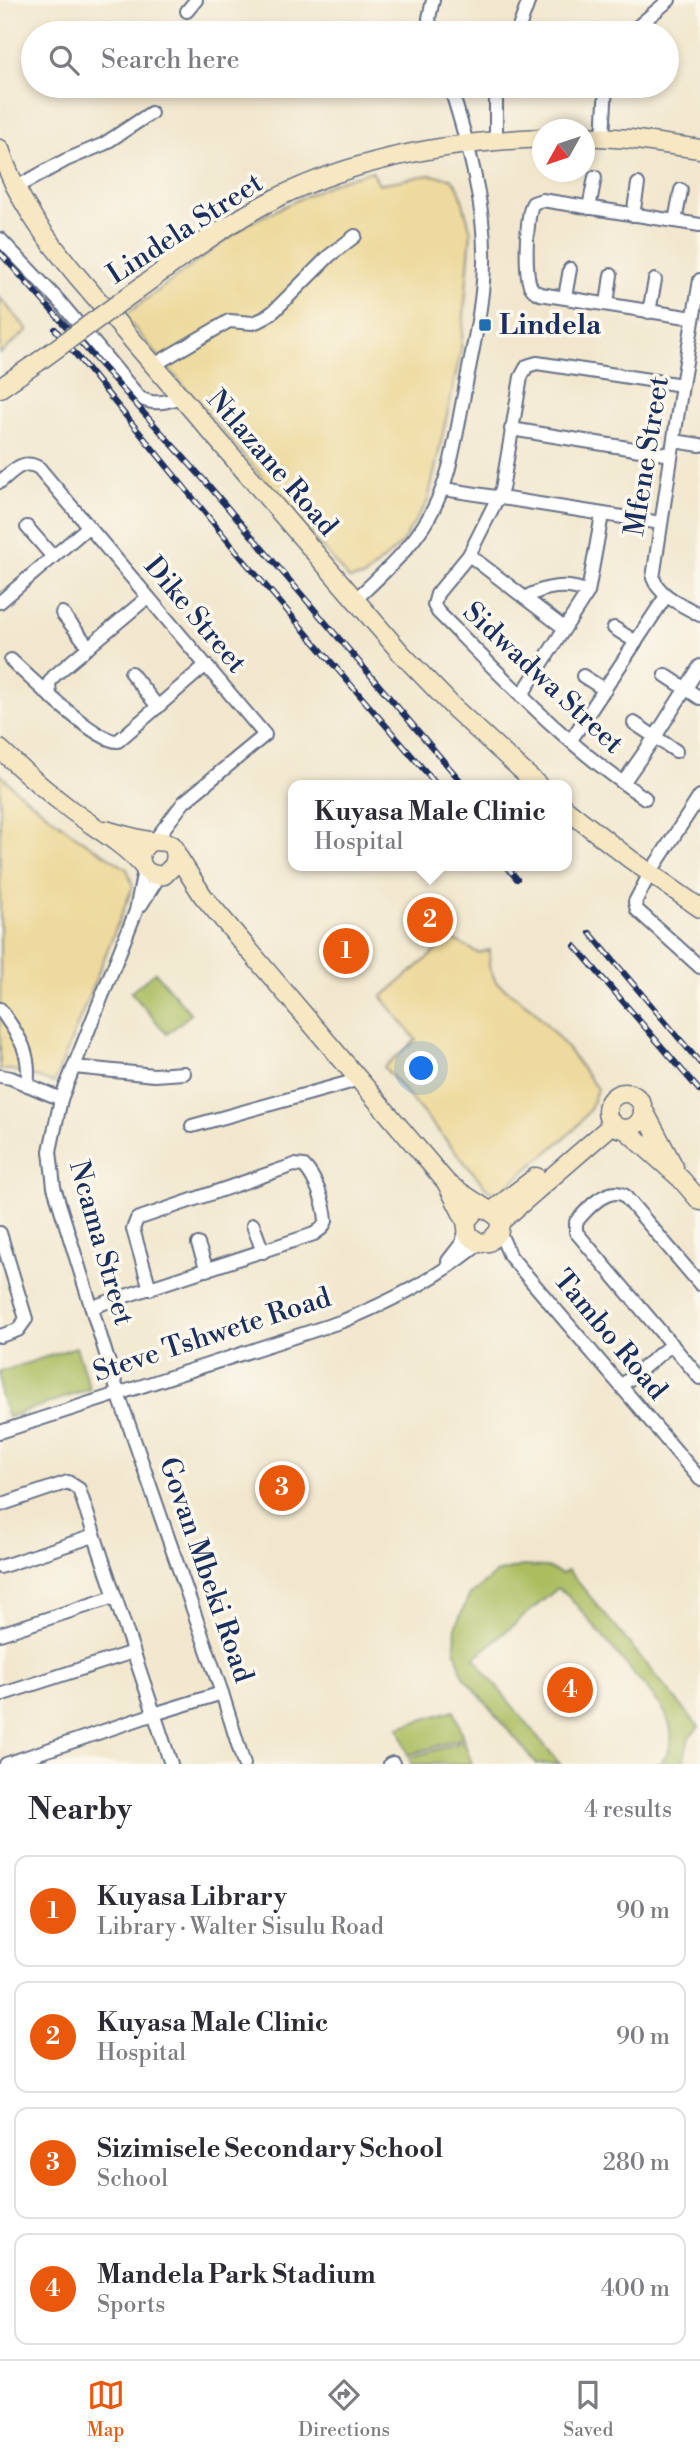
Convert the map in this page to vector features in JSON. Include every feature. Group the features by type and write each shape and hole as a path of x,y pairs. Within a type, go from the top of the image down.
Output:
{"street":[{"path":"187,11 195,0"},
{"path":"429,21 433,0"},
{"path":"521,21 529,0"},
{"path":"644,21 669,0"},
{"path":"355,600 410,546 444,489 452,460 471,359 484,262 482,220 467,145 453,98"},
{"path":"496,98 496,141"},
{"path":"595,132 603,98"},
{"path":"15,188 66,160 104,144 151,113"},
{"path":"595,136 700,149"},
{"name":"Lindela Street","path":"0,388 218,231 291,191 337,173 425,150 532,139"},
{"name":"Ntlazane Road","path":"0,149 15,188 47,239 355,600 432,686 533,780"},
{"path":"589,208 594,182"},
{"path":"633,215 638,184"},
{"path":"675,221 681,190"},
{"path":"693,318 540,294 530,286 528,278 529,209 533,203 542,200 700,225"},
{"path":"154,365 229,321 253,323 263,319 329,256 355,236"},
{"path":"0,239 60,302 140,398 158,403 173,401 180,396"},
{"path":"565,297 570,269"},
{"path":"607,304 611,275"},
{"path":"649,312 655,280"},
{"name":"Mfene Street","path":"666,596 657,588 653,578 682,385 694,348 693,318 700,281"},
{"name":"Sidwadwa Street","path":"645,798 570,740 521,696 434,605 437,594 469,555 502,489 522,371 531,363 682,385"},
{"path":"511,429 671,455"},
{"path":"674,441 700,445"},
{"name":"Dike Street","path":"0,482 19,466 27,463 39,468 265,735 184,802 172,820 163,845"},
{"path":"444,489 660,523"},
{"path":"521,696 587,592 602,515"},
{"path":"27,527 53,557"},
{"path":"2,597 88,527"},
{"path":"469,555 564,628"},
{"path":"525,598 547,588 575,588 587,592"},
{"path":"570,740 666,596 700,615"},
{"path":"50,696 49,683 54,676 148,597"},
{"path":"62,614 89,648"},
{"path":"614,628 636,642"},
{"path":"11,660 50,696 97,733 112,741 118,741 206,665"},
{"name":"Sidwadwa Street","path":"623,783 700,666"},
{"path":"131,673 158,707"},
{"path":"583,676 605,690"},
{"path":"666,676 700,698"},
{"name":"Sidwadwa Street","path":"634,723 676,751"},
{"path":"0,749 73,812 152,871 203,896"},
{"path":"700,796 635,901 637,910 700,967"},
{"path":"572,814 700,908"},
{"path":"96,827 163,845 203,896 446,1182 491,1226"},
{"path":"152,871 141,851 163,845"},
{"path":"152,871 174,865 163,845"},
{"name":"Ncama Street","path":"120,1392 54,1187 50,1151 61,1099 152,871"},
{"path":"0,1009 23,1042 29,1068 27,1085"},
{"path":"74,1067 154,1075 184,1073"},
{"path":"0,1076 61,1099"},
{"path":"192,1126 358,1078"},
{"path":"681,1179 636,1097 621,1093 610,1101 608,1106 615,1123 681,1179 700,1201"},
{"path":"615,1123 636,1125 643,1115 643,1109"},
{"name":"Steve Tshwete Road","path":"0,1432 343,1321 383,1305 462,1258 491,1226 615,1123"},
{"path":"92,1307 150,1289 263,1252 314,1234 326,1221 311,1172 304,1166 294,1165 137,1219 133,1229 150,1289"},
{"path":"446,1182 466,1224 468,1235 491,1226"},
{"path":"700,1284 624,1195 618,1192 607,1194 576,1222 576,1232 700,1378"},
{"path":"466,1224 470,1214 477,1209 491,1226"},
{"name":"Steve Tshwete Road","path":"435,1274 457,1252 466,1224"},
{"path":"253,1225 263,1252"},
{"name":"Tambo Road","path":"491,1226 510,1256 700,1479"},
{"path":"0,1336 18,1330 26,1319 1,1237"},
{"path":"198,1244 207,1270"},
{"path":"621,1386 671,1344"},
{"name":"Govan Mbeki Road","path":"120,1392 244,1764"},
{"path":"0,1505 63,1483 72,1483 81,1493 171,1764"},
{"path":"0,1567 94,1536"},
{"path":"0,1634 114,1597"},
{"path":"0,1695 133,1652"},
{"path":"6,1764 40,1758 154,1714 222,1693"}],"green space":[{"path":"155,972 191,1014 167,1034 131,992"},
{"path":"76,1347 90,1389 8,1417 0,1395 0,1372"},
{"path":"522,1566 546,1567 562,1574 568,1570 699,1727 689,1737 683,1764 659,1764 671,1744 671,1729 662,1707 568,1595 558,1588 475,1657 560,1764 537,1764 463,1676 455,1649 456,1625 469,1596 496,1573"},
{"path":"454,1710 463,1738 408,1755 399,1727"},
{"path":"464,1741 472,1764 411,1764 409,1758"}],"sand":[{"path":"372,171 379,184 429,175 451,178 459,188 471,232 461,351 428,501 400,545 364,577 349,579 124,316 249,223 335,182"},
{"path":"0,298 28,330 0,354"},
{"path":"0,774 16,790 76,836 127,869 133,886 54,1083 19,1072 0,1070"},
{"path":"451,938 478,953 490,950 489,966 496,982 533,1009 564,1044 597,1089 590,1109 575,1129 500,1192 489,1191 384,1067 416,1040 382,997"}],"railway":[{"path":"0,253 204,480 460,780"},
{"path":"55,329 241,557 433,780"},
{"path":"510,871 517,879"},
{"path":"590,933 700,1063"},
{"path":"575,946 700,1091"}],"place":[{"name":"Lindela","path":"485,325"},
{"name":"Kuyasa Male Clinic","path":"430,920"},
{"name":"Kuyasa Library","path":"346,951"},
{"name":"Sizimisele Secondary School","path":"282,1488"},
{"name":"Mandela Park Stadium","path":"570,1690"}]}
